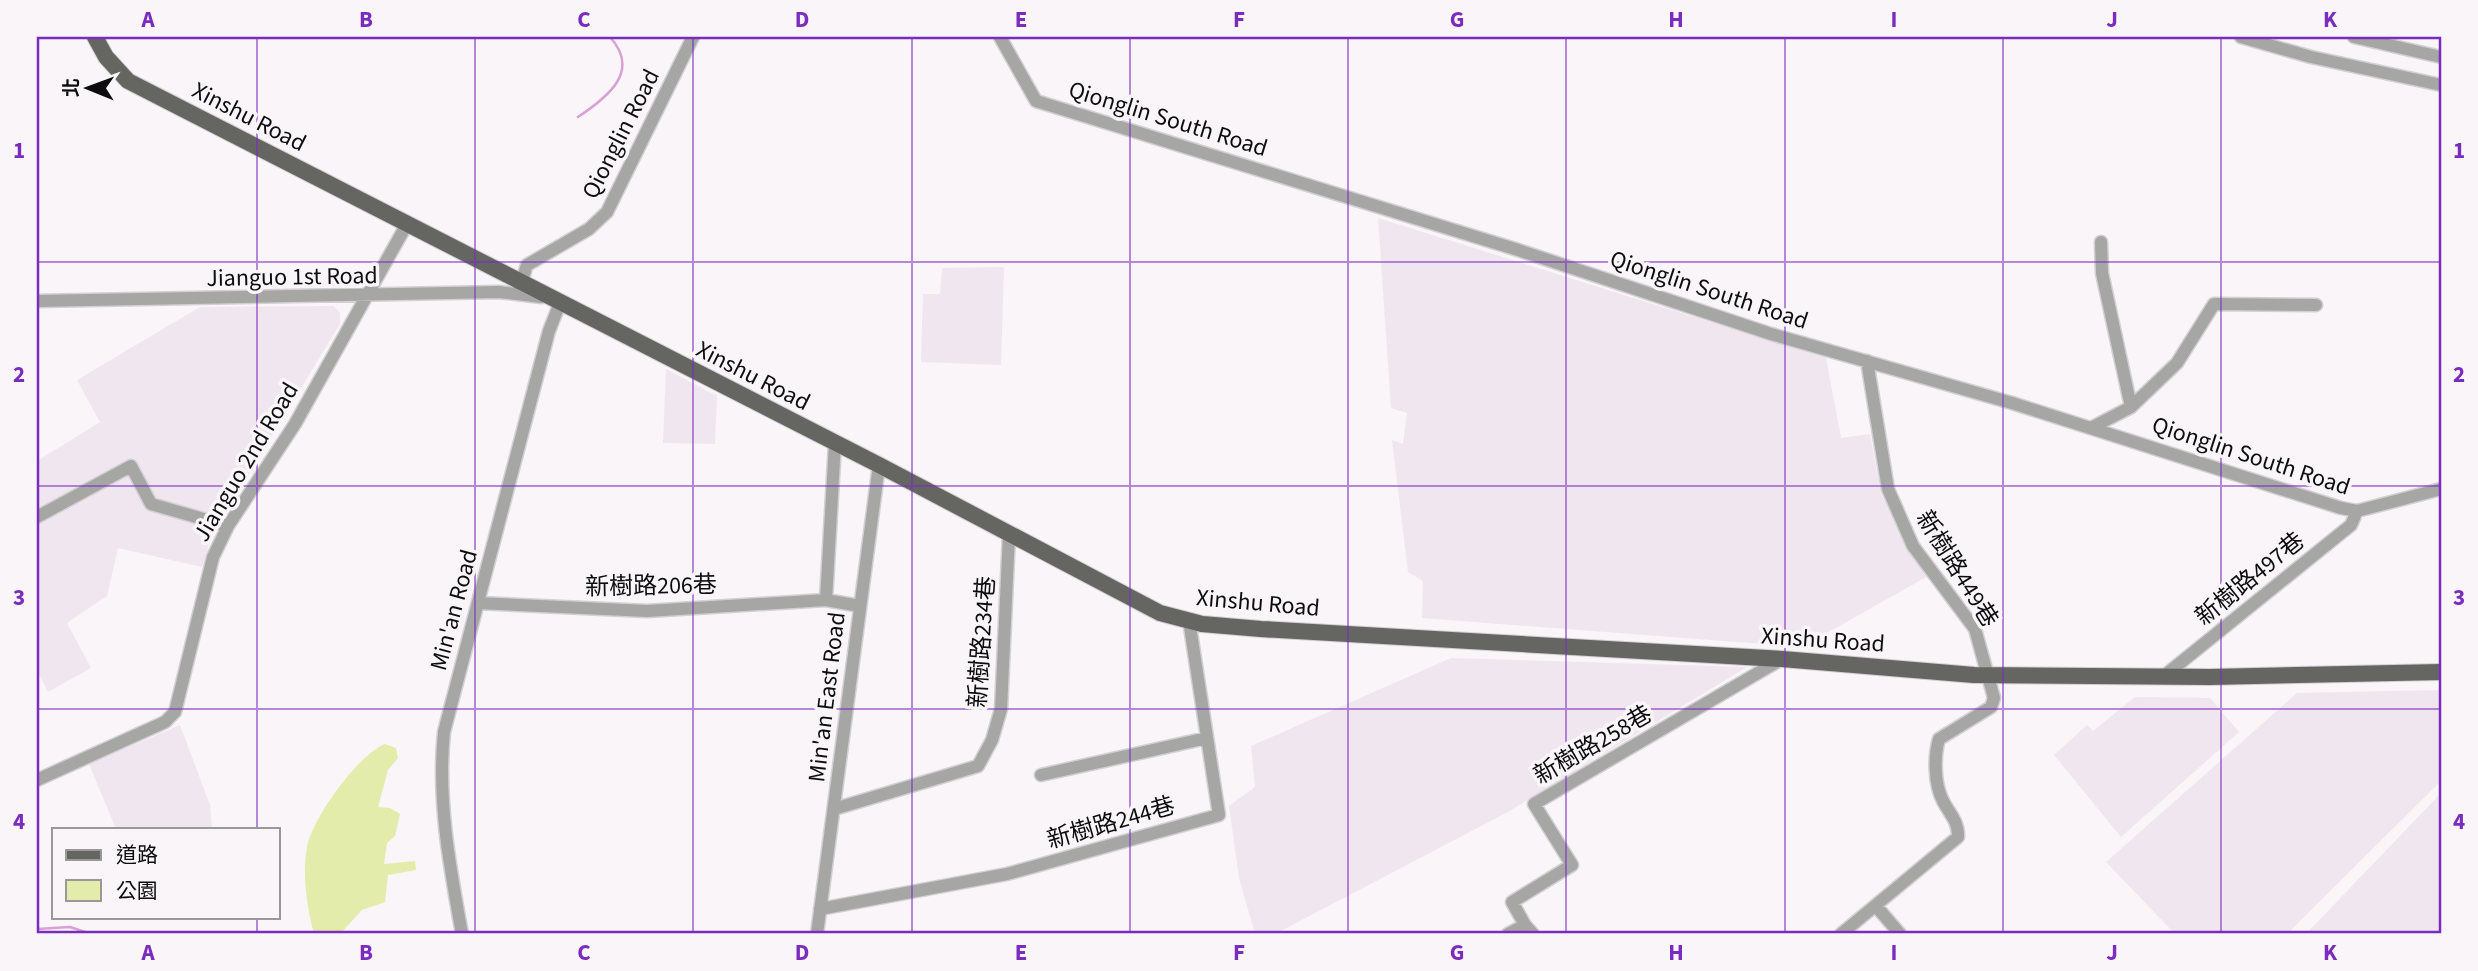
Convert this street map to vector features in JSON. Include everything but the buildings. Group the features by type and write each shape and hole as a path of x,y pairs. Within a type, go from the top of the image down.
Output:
{"main road":[{"name":"Xinshu Road","path":"95,37 106,57 128,81 407,224 519,288 554,300 879,465 1160,613 1189,621 1261,629 1782,659 1989,675 2164,676 2441,672"}],"street":[{"name":"Qionglin Road","path":"519,288 527,265 589,229 607,212 693,37"},
{"name":"Qionglin South Road","path":"1000,37 1036,101 1481,238 1771,334 2091,428 2341,508 2357,511 2441,489"},
{"path":"2241,37 2311,57 2441,85"},
{"path":"2354,37 2441,57"},
{"name":"Jianguo 2nd Road","path":"37,780 171,717 209,569 228,526 268,468 368,297 407,224"},
{"path":"2101,242 2102,273 2130,407"},
{"name":"Jianguo 1st Road","path":"37,301 368,297 519,288"},
{"name":"Min'an Road","path":"462,934 447,844 442,751 444,733 549,331 554,300"},
{"path":"2091,428 2130,407 2176,363 2214,304 2316,305"},
{"name":"新樹路449巷","path":"1867,361 1888,489 1913,546 1975,629 1994,698 1991,707 1939,739 1936,750 1941,797 1958,827 1958,837 1876,906"},
{"path":"825,600 835,443"},
{"name":"Min'an East Road","path":"817,934 879,465"},
{"path":"37,517 131,466 151,504 228,526"},
{"name":"新樹路497巷","path":"2164,676 2351,525 2357,511"},
{"name":"新樹路234巷","path":"834,809 978,766 992,740 1001,709 1009,534"},
{"name":"新樹路206巷","path":"478,603 647,611 825,600 860,606"},
{"name":"新樹路244巷","path":"820,909 1007,874 1219,815 1189,621"},
{"name":"新樹路258巷","path":"1529,929 1512,902 1572,865 1534,804 1782,659"},
{"path":"1041,775 1207,738"},
{"path":"1841,934 1876,906 1900,934"},
{"path":"1508,934 1529,929"}],"shaded area":[{"path":"1378,218 1826,358 1841,438 1870,434 1881,494 1928,576 1802,647 1422,618 1423,581 1408,572 1392,440 1403,444 1407,413 1391,408"},
{"path":"1004,267 1001,365 921,362 923,294 940,294 942,268"},
{"path":"334,306 340,313 340,324 212,535 202,567 118,548 107,596 67,623 91,668 48,692 37,670 37,461 100,422 77,380 200,307"},
{"path":"666,369 717,396 715,444 663,443"},
{"path":"1451,658 1747,667 1506,813 1275,934 1255,934 1239,878 1229,806 1255,787 1251,746"},
{"path":"2441,690 2441,781 2287,934 2175,934 2106,862 2297,693"},
{"path":"2135,697 2210,698 2239,732 2121,837 2054,755 2087,725 2093,731"},
{"path":"180,725 210,805 212,828 116,828 89,764"},
{"path":"2441,793 2441,934 2306,934"}],"green space":[{"path":"385,744 396,748 398,758 388,770 378,807 390,808 400,814 395,836 387,843 384,864 415,861 416,870 388,875 385,902 362,910 340,934 314,934 305,880 307,847 311,834 338,788 362,761"}],"waterway":[{"path":"578,117 600,101 617,82 622,61 619,49 610,37"},
{"path":"37,929 70,927 91,934"}]}
